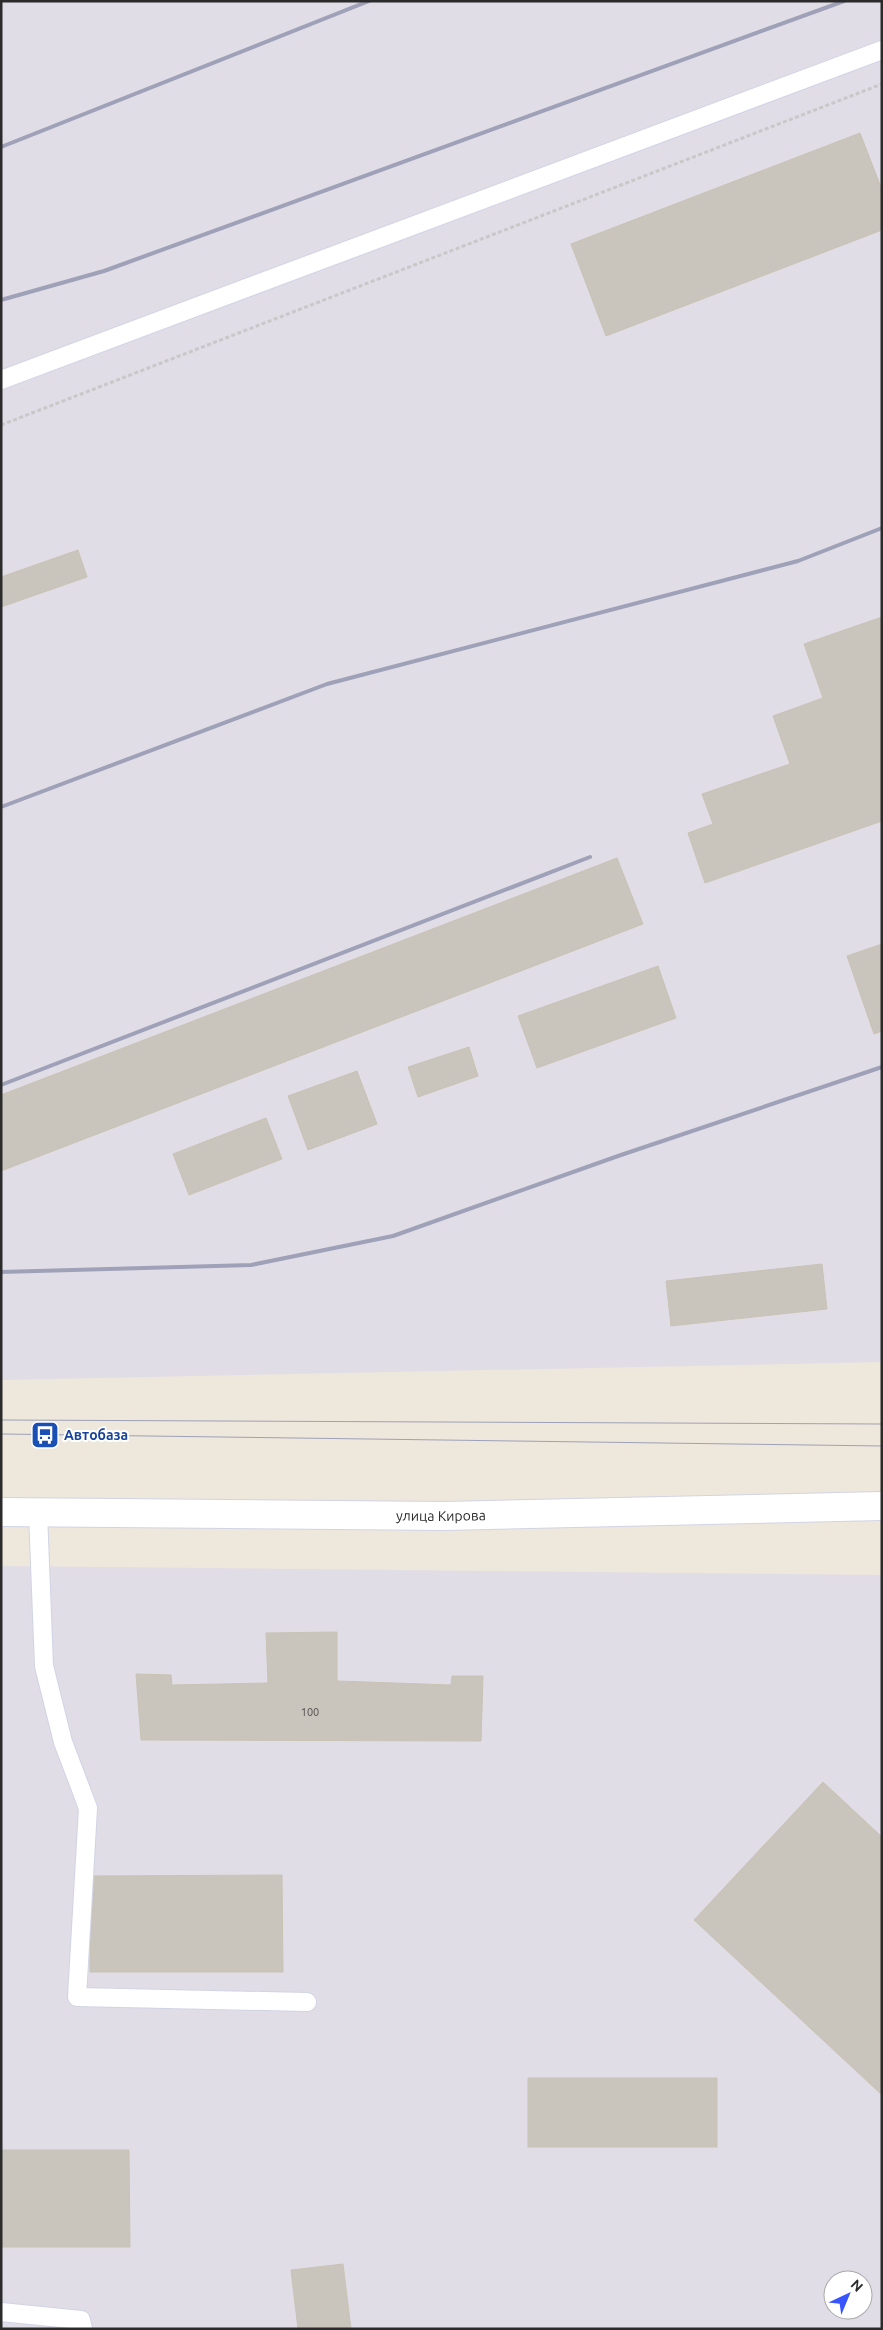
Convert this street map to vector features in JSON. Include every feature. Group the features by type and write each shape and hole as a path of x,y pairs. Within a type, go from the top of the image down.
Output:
{"main road":[{"name":"улица Кирова","path":"1,1512 444,1516 882,1506"}],"lane":[{"path":"1,380 882,50"},
{"path":"38,1513 44,1666 63,1742 88,1808 76,1997 307,2002"},
{"path":"1,2312 81,2320 83,2329"}],"path":[{"path":"1,425 882,84"}],"shaded area":[{"path":"1,1 882,1 882,1362 1,1380"},
{"path":"1,1566 882,1575 882,2329 1,2329"}],"building":[{"path":"860,133 882,190 882,230 606,336 571,244"},
{"path":"78,550 87,577 1,607 1,577"},
{"path":"882,617 882,821 705,883 688,833 713,824 702,794 790,764 773,716 823,698 804,644"},
{"path":"617,858 643,924 1,1171 1,1095"},
{"path":"882,944 882,1031 874,1034 847,956"},
{"path":"658,966 676,1018 537,1068 518,1016"},
{"path":"469,1047 478,1076 418,1097 408,1067"},
{"path":"357,1071 377,1124 308,1150 288,1096"},
{"path":"266,1118 282,1159 189,1195 173,1154"},
{"path":"822,1264 827,1309 671,1326 666,1281"},
{"path":"337,1632 337,1681 451,1685 452,1676 483,1676 481,1741 141,1740 136,1674 171,1675 172,1685 268,1683 266,1633"},
{"path":"823,1782 882,1837 882,2095 694,1920"},
{"path":"282,1875 283,1972 90,1972 90,1876"},
{"path":"528,2078 717,2078 717,2147 528,2147"},
{"path":"1,2150 129,2150 130,2247 1,2247"},
{"path":"343,2264 351,2329 298,2329 291,2270"}],"tram line":[{"path":"1,1420 882,1424"},
{"path":"1,1434 882,1446"}],"railway":[{"path":"1,147 369,1"},
{"path":"1,300 104,271 844,1"},
{"path":"1,807 327,684 798,561 882,528"},
{"path":"1,1085 590,857"},
{"path":"1,1272 251,1265 393,1236 618,1156 882,1067"}],"place":[{"name":"Автобаза","path":"45,1435"}]}
